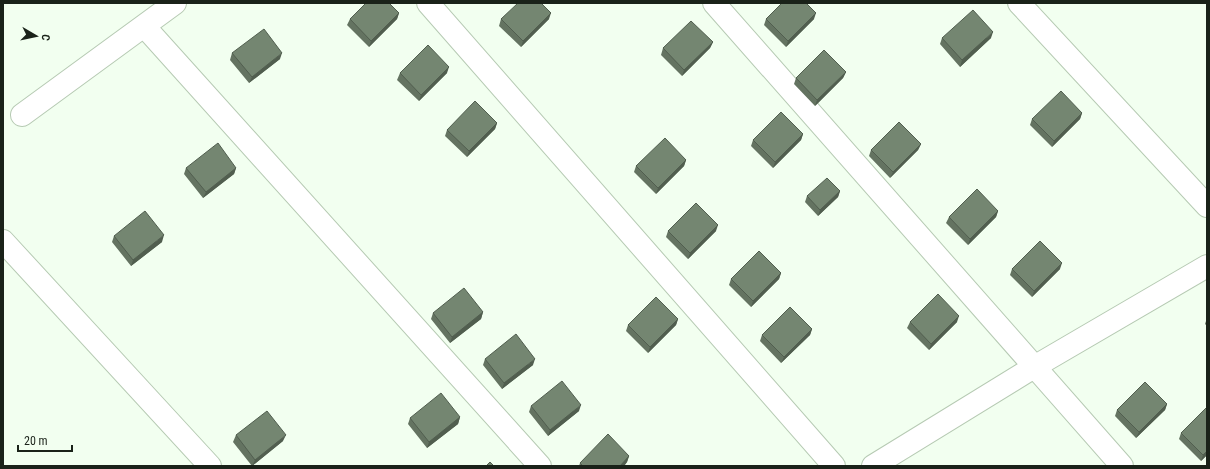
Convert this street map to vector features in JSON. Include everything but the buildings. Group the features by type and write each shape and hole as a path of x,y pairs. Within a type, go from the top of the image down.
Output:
{"street":[{"path":"22,115 175,3"},
{"path":"428,3 834,466"},
{"path":"714,3 1122,466"},
{"path":"1019,3 1207,206"},
{"path":"144,26 540,466"},
{"path":"3,241 210,466"},
{"path":"873,466 1034,367 1207,266"}]}
